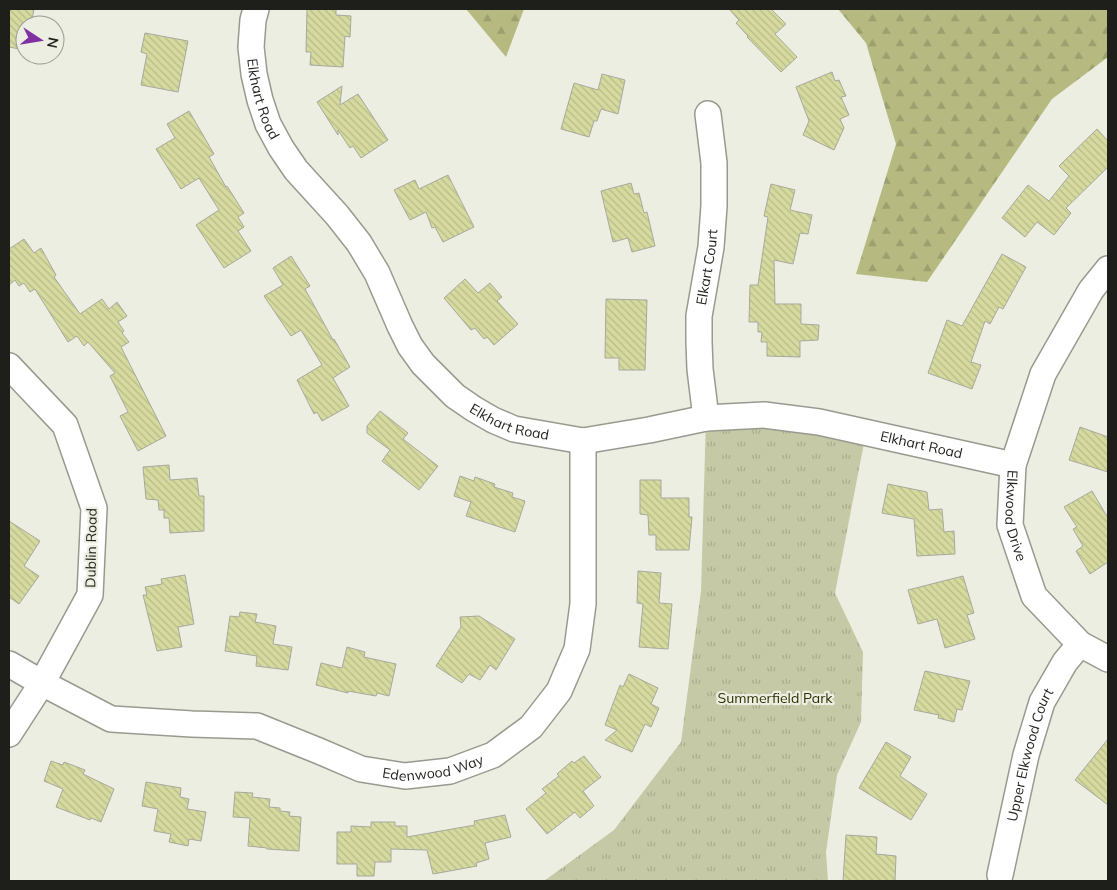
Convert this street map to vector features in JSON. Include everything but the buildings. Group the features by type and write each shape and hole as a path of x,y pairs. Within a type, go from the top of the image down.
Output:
{"street":[{"name":"Elkhart Road","path":"256,9 253,20 251,47 254,74 268,124 281,148 296,170 337,215 358,243 377,274 410,346 423,364 455,396 493,420 514,429 584,441 706,418 764,415 819,422 1013,465"},
{"name":"Elkart Court","path":"706,418 700,368 699,316 711,247 714,206 714,163 708,114"},
{"name":"Elkwood Drive","path":"1108,268 1091,290 1043,374 1013,465 1010,525 1034,596 1080,644 1108,659"},
{"name":"Dublin Road","path":"9,366 65,425 94,508 90,595 42,683 9,734"},
{"name":"Edenwood Way","path":"9,664 112,719 257,726 361,769 405,776 450,772 493,755 531,727 559,691 577,649 583,604 584,441"},
{"name":"Upper Elkwood Court","path":"1000,875 1026,755 1042,702 1065,662 1080,644"}],"green space":[{"path":"466,9 524,9 506,57"},
{"path":"838,9 1108,9 1108,57 1052,99 927,282 856,274 896,144 866,43"},
{"name":"Summerfield Park","path":"706,418 866,433 835,593 863,652 861,722 837,775 826,852 828,881 544,881 614,830 681,742 701,591"}]}
